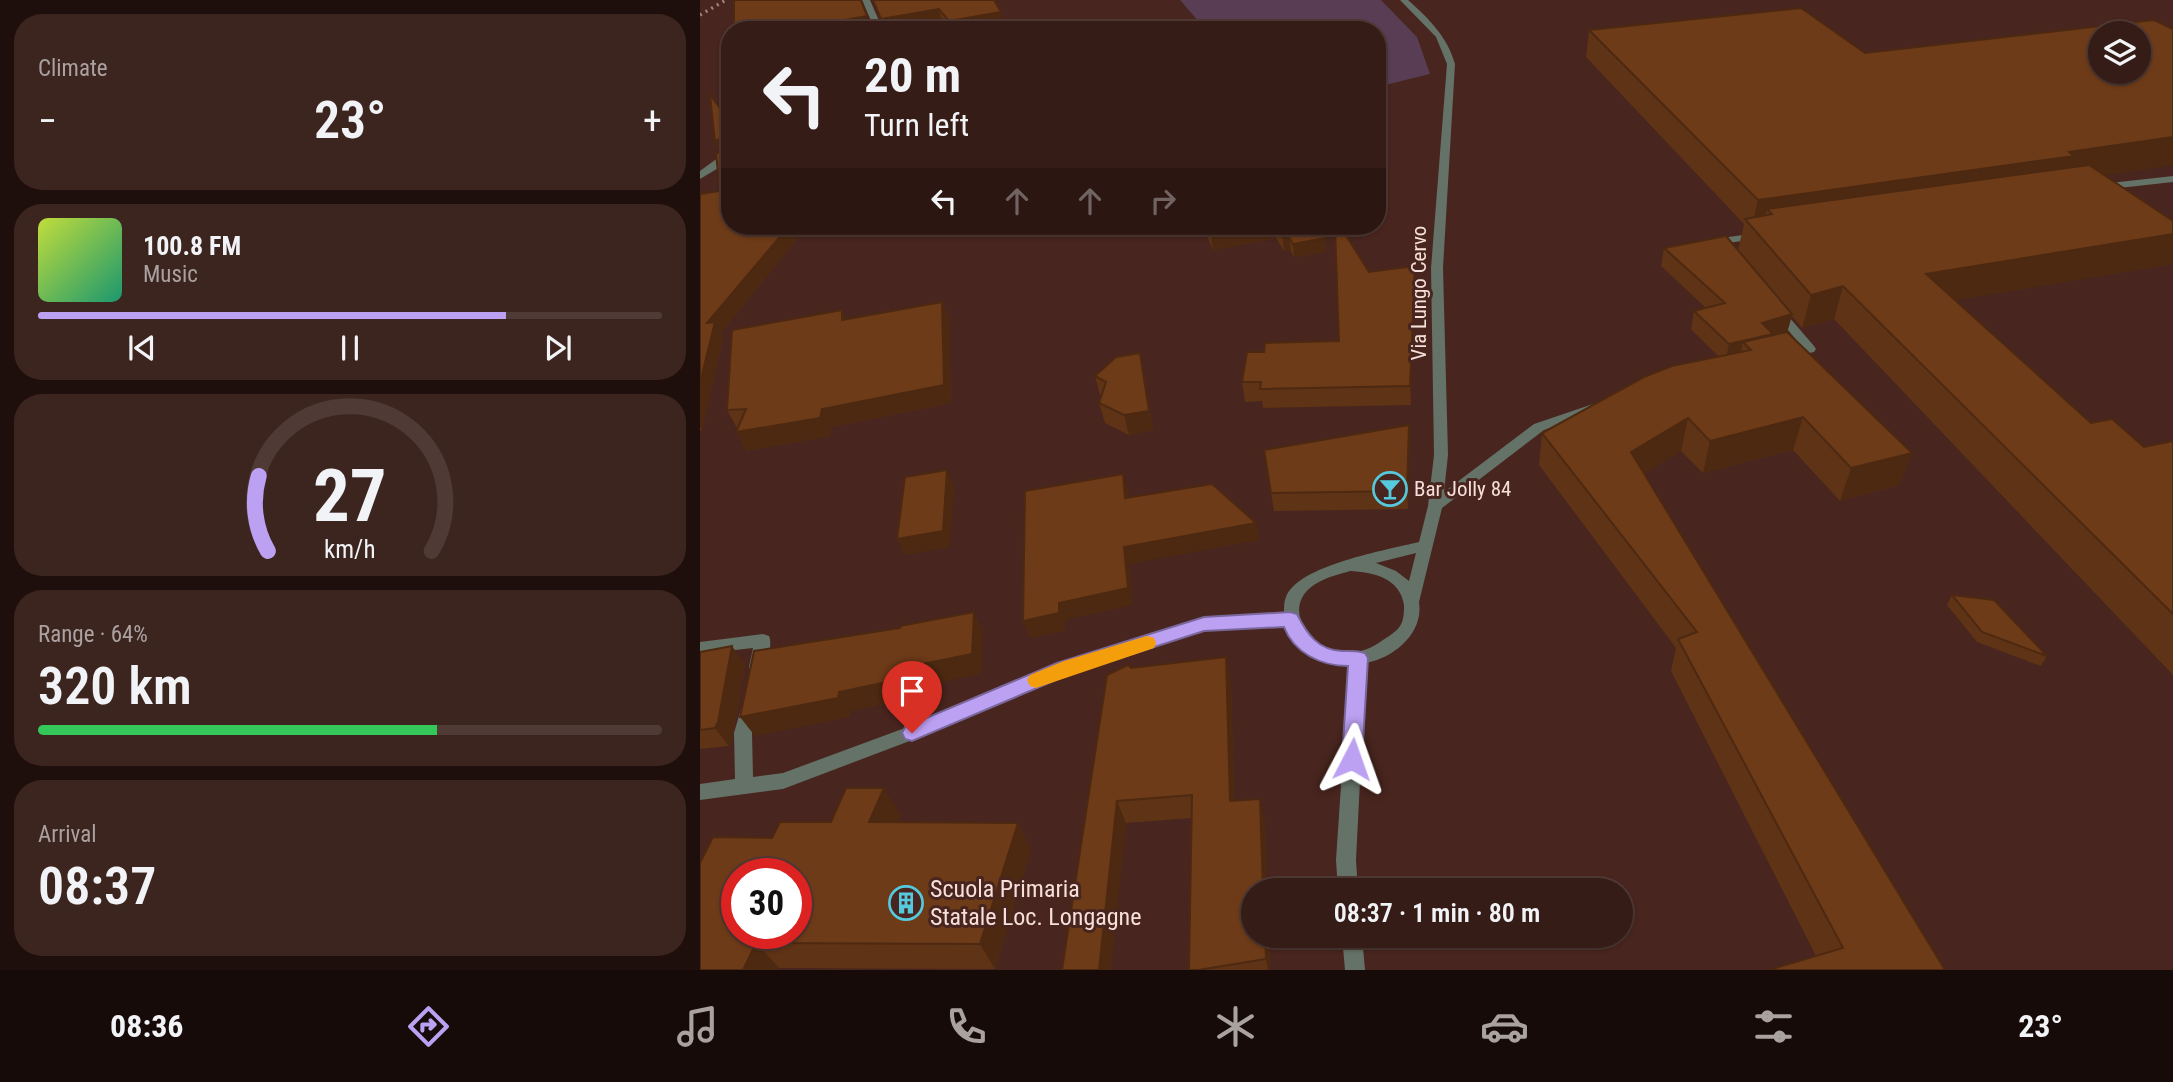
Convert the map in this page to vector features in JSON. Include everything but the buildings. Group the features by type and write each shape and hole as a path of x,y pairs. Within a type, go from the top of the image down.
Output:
{"street":[{"path":"866,0 875,21"},
{"name":"Via Lungo Cervo","path":"1404,0 1437,31 1447,48 1451,64 1437,268 1441,455 1435,506 1412,600"},
{"path":"700,176 721,161"},
{"path":"2086,189 2173,179"},
{"path":"1738,263 1721,241 1775,233"},
{"path":"1770,359 1810,349 1774,306"},
{"path":"1435,506 1539,427 1610,402"},
{"path":"1349,565 1382,570 1406,588 1412,600 1412,615 1407,630 1395,643 1378,653 1358,658 1339,658 1321,654 1306,645 1296,633 1290,619 1292,604 1299,589 1313,577 1329,569 1427,545"},
{"path":"700,792 782,781 938,723 1064,669 1204,624 1290,619"},
{"path":"700,648 763,640 743,733 744,786"},
{"path":"1347,878 1358,658"},
{"path":"1353,948 1355,970"}],"shaded area":[{"path":"1180,0 1381,0 1417,37 1430,74 1386,85 1386,21 1198,21"}],"railway":[{"path":"700,15 726,0"}],"slow traffic":[{"path":"1036,680 1147,643"}],"place":[{"name":"Bar Jolly 84","path":"1390,489"},
{"name":"Scuola Primaria Statale Loc. Longagne","path":"906,903"}],"route":[{"path":"912,733 1064,669 1204,624 1290,619 1296,633 1306,645 1321,654 1358,658 1352,759"}]}
